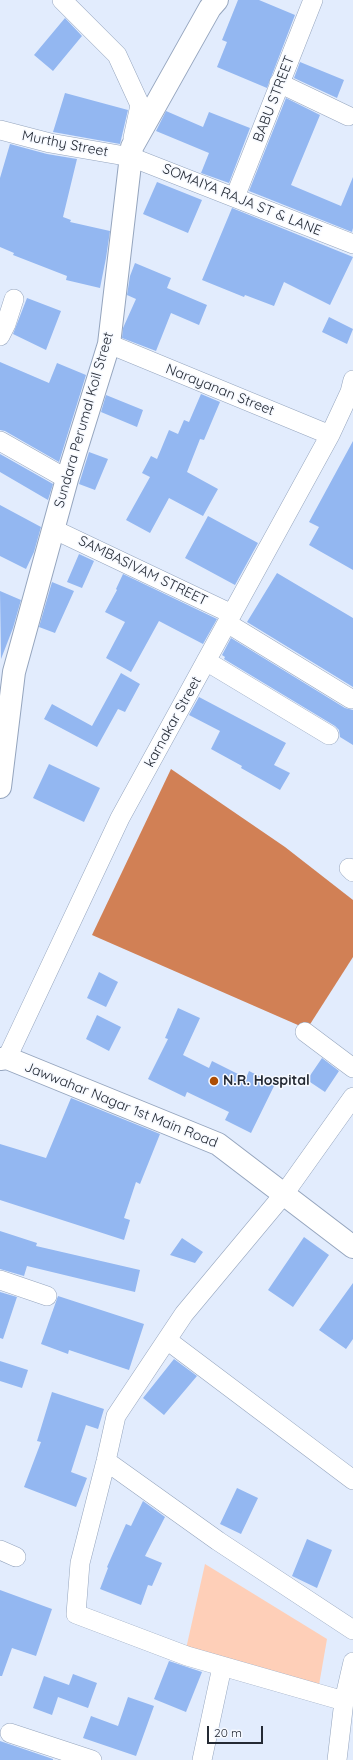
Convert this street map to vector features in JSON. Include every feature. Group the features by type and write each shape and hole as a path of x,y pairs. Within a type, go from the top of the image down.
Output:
{"street":[{"path":"62,0 117,55 140,105 131,152"},
{"name":"Sundara Perumal Koil Street","path":"0,787 14,672 67,479 109,344 131,152 210,8 217,0"},
{"name":"BABU STREET","path":"235,197 313,0"},
{"path":"279,83 348,116"},
{"name":"Murthy Street","path":"0,130 50,143 131,152"},
{"name":"SOMAIYA RAJA ST & LANE","path":"131,152 235,197 353,244"},
{"path":"0,336 6,324 14,298"},
{"name":"Narayanan Street","path":"109,344 330,435"},
{"name":"karnakar Street","path":"3,1058 120,818 330,435 352,389"},
{"path":"0,441 67,479"},
{"name":"SAMBASIVAM STREET","path":"53,529 229,619 351,699"},
{"path":"206,661 329,735"},
{"path":"306,1032 353,1068"},
{"name":"Jawwahar Nagar 1st Main Road","path":"3,1058 218,1144 353,1247"},
{"path":"344,1701 187,1656 76,1614 80,1563 116,1416 184,1314 284,1194 353,1097"},
{"path":"0,1280 47,1296"},
{"path":"166,1340 353,1480"},
{"path":"106,1461 218,1541 353,1630"},
{"path":"337,1760 344,1701 353,1662"},
{"path":"202,1760 222,1667"},
{"path":"10,1733 67,1756 92,1760"}],"shaded area":[{"path":"171,769 285,847 353,900 353,957 307,1029 92,935"},
{"path":"205,1564 327,1639 319,1685 186,1649"}],"building":[{"path":"238,0 259,0 295,15 267,88 217,67 227,42 222,40"},
{"path":"65,18 82,36 53,71 34,55"},
{"path":"300,62 344,80 337,98 294,78"},
{"path":"65,93 128,110 120,144 53,132"},
{"path":"286,98 320,115 291,185 341,206 353,177 352,232 249,191"},
{"path":"166,111 203,127 209,112 250,128 229,183 201,173 209,153 156,131"},
{"path":"10,144 47,154 77,159 63,217 71,220 70,222 110,231 100,288 66,280 67,276 13,255 14,253 0,247 0,178"},
{"path":"157,182 202,200 188,233 143,214"},
{"path":"232,208 353,257 330,305 284,282 274,306 245,295 244,297 202,280"},
{"path":"135,263 171,278 167,288 207,305 199,325 171,313 156,351 122,338 123,328 136,299 127,295 130,276"},
{"path":"27,298 61,311 46,350 13,334"},
{"path":"329,317 353,329 347,344 322,332"},
{"path":"0,362 49,383 57,363 86,375 59,462 5,431 0,430"},
{"path":"201,394 220,402 204,440 200,439 187,472 218,489 203,516 169,498 150,533 126,520 150,477 142,473 151,456 157,459 169,430 178,434 184,420 189,422"},
{"path":"106,395 143,410 137,427 101,412"},
{"path":"353,441 353,570 309,545 319,527 309,522"},
{"path":"89,452 108,459 95,490 79,484"},
{"path":"0,454 53,484 48,500 0,472"},
{"path":"0,505 41,527 34,552 26,569 0,556"},
{"path":"208,516 258,543 235,585 185,558"},
{"path":"79,554 94,561 82,588 67,582"},
{"path":"277,573 353,618 353,687 247,622"},
{"path":"123,574 217,619 203,644 159,621 131,672 106,658 125,622 105,612 117,590 116,589"},
{"path":"52,582 74,591 55,633 39,627"},
{"path":"0,591 21,600 13,628 1,659"},
{"path":"231,638 345,708 353,710 353,745 340,737 339,730 335,726 224,659 225,657 222,655"},
{"path":"121,673 140,684 125,712 118,709 97,747 44,719 52,704 92,726"},
{"path":"199,697 286,743 274,765 290,773 280,790 241,768 242,766 211,749 220,731 189,715"},
{"path":"49,764 100,788 84,822 33,798"},
{"path":"99,972 118,982 106,1007 87,998"},
{"path":"178,1008 200,1018 183,1055 209,1068 212,1061 246,1078 249,1071 275,1084 251,1133 225,1120 229,1112 187,1092 185,1097 148,1079 168,1039 165,1038"},
{"path":"97,1015 121,1027 109,1051 86,1039"},
{"path":"322,1058 339,1071 325,1092 307,1080"},
{"path":"71,1098 160,1134 140,1184 136,1182 124,1218 130,1220 124,1240 0,1200 0,1144 46,1158"},
{"path":"0,1231 37,1243 36,1246 140,1270 135,1292 27,1266 24,1276 0,1269"},
{"path":"304,1237 329,1255 293,1307 268,1290"},
{"path":"182,1238 203,1252 195,1263 170,1255"},
{"path":"353,1283 353,1339 346,1349 319,1330"},
{"path":"0,1292 17,1297 3,1339 0,1338"},
{"path":"58,1296 144,1324 129,1370 69,1350 68,1354 41,1344"},
{"path":"174,1359 197,1376 164,1415 143,1398"},
{"path":"0,1361 28,1370 22,1388 0,1381"},
{"path":"52,1392 104,1409 98,1429 86,1425 71,1472 87,1478 76,1507 24,1487 41,1442 37,1441"},
{"path":"237,1488 258,1498 241,1534 220,1524"},
{"path":"143,1501 165,1517 145,1556 162,1563 152,1586 148,1585 141,1605 100,1589 108,1568 107,1567 126,1524 131,1526"},
{"path":"307,1539 332,1550 317,1588 292,1576"},
{"path":"0,1590 52,1609 36,1656 12,1648 2,1676 0,1676"},
{"path":"169,1661 202,1672 186,1712 154,1699"},
{"path":"73,1674 97,1683 88,1708 58,1697 52,1715 33,1708 44,1676 69,1685"},
{"path":"128,1697 154,1706 136,1756 83,1738 91,1716 118,1726"},
{"path":"0,1741 53,1759 53,1760 0,1760"}],"place":[{"name":"N.R. Hospital","path":"214,1081"}]}
